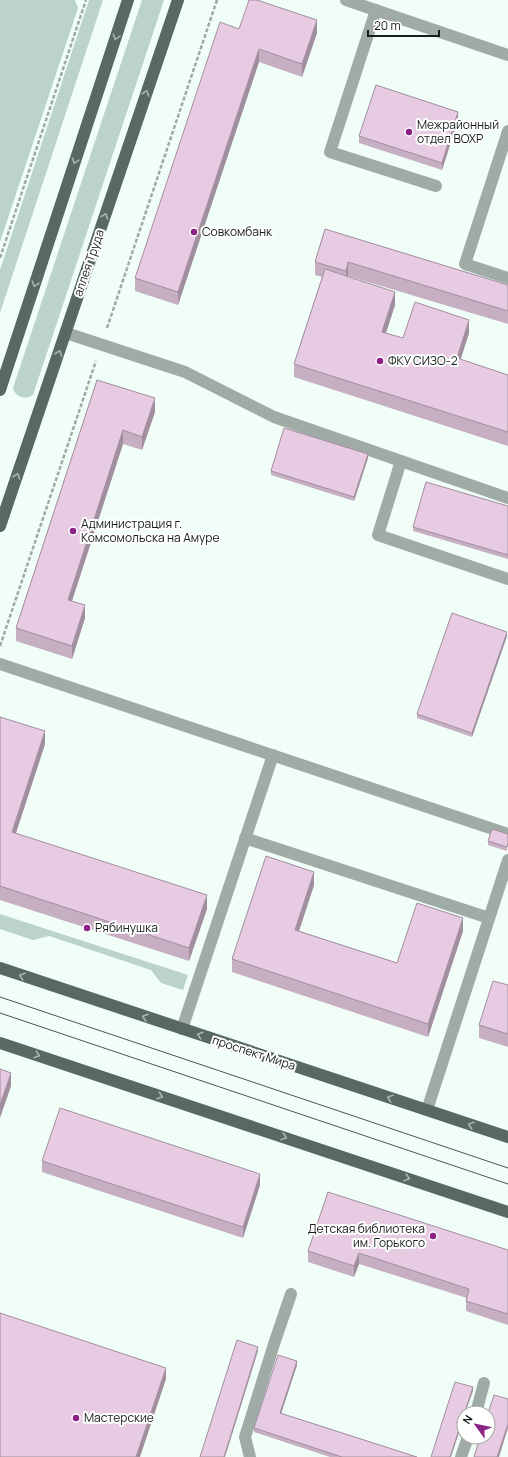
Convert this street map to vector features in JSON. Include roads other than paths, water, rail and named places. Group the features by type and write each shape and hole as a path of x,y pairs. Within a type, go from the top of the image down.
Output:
{"main road":[{"path":"0,390 128,0"},
{"name":"аллея Труда","path":"0,526 5,497 66,332 178,0"},
{"name":"проспект Мира","path":"0,968 508,1137"},
{"path":"0,1043 508,1212"}],"street":[{"path":"346,0 508,55"},
{"path":"376,10 330,152 436,186"},
{"path":"508,131 466,264 508,278"},
{"path":"66,332 185,372 274,417 508,498"},
{"path":"401,461 378,535 508,579"},
{"path":"0,664 508,834"},
{"path":"182,1029 273,755"},
{"path":"245,838 489,918"},
{"path":"427,1110 508,860"},
{"path":"252,1457 245,1437 291,1294"},
{"path":"478,1405 484,1383"},
{"path":"461,1457 465,1445"}],"tram line":[{"path":"0,997 508,1168"},
{"path":"0,1013 508,1184"}],"place":[{"name":"Межрайонный отдел ВОХР","path":"409,132"},
{"name":"Совкомбанк","path":"194,232"},
{"name":"ФКУ СИЗО-2","path":"380,361"},
{"name":"Администрация г. Комсомольска на Амуре","path":"73,531"},
{"name":"Рябинушка","path":"87,928"},
{"name":"Детская библиотека им. Горького","path":"433,1236"},
{"name":"Мастерские","path":"76,1418"}]}
